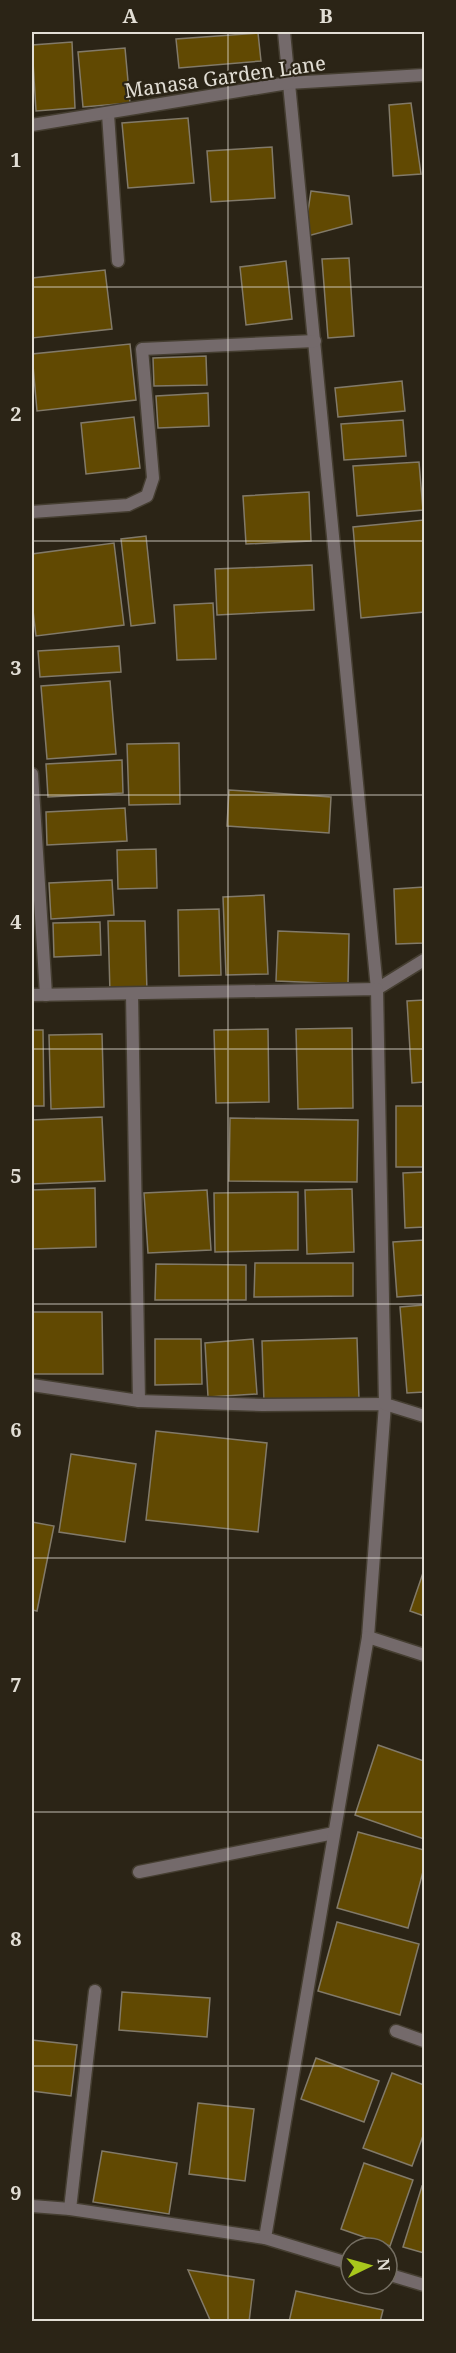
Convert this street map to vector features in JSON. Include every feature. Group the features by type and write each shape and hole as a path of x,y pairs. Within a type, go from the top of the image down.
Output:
{"street":[{"path":"266,2238 368,1637 385,1404 377,989 284,32"},
{"name":"Manasa Garden Lane","path":"32,125 288,83 424,75"},
{"path":"108,114 118,261"},
{"path":"32,512 128,505 147,496 153,478 142,350 315,341"},
{"path":"32,774 46,995"},
{"path":"32,995 377,989 424,960"},
{"path":"132,994 139,1401"},
{"path":"32,1385 139,1401 262,1405 385,1404 424,1416"},
{"path":"368,1637 424,1655"},
{"path":"139,1872 334,1833"},
{"path":"70,2209 95,1991"},
{"path":"396,2031 424,2041"},
{"path":"32,2206 70,2209 266,2238 339,2260"},
{"path":"399,2278 424,2285"}],"building":[{"path":"258,33 261,61 179,68 176,39"},
{"path":"72,42 75,108 36,111 32,45"},
{"path":"125,48 130,103 83,107 78,52"},
{"path":"411,103 421,174 393,176 389,105"},
{"path":"188,118 194,183 128,188 122,123"},
{"path":"272,147 275,198 211,202 207,151"},
{"path":"311,191 349,196 352,224 304,237"},
{"path":"349,258 354,336 328,338 322,259"},
{"path":"286,261 292,319 246,325 240,267"},
{"path":"105,270 112,329 32,338 32,278"},
{"path":"130,344 136,400 37,411 32,354"},
{"path":"206,356 207,385 154,386 153,358"},
{"path":"402,381 405,411 338,417 335,388"},
{"path":"208,393 209,426 158,428 156,396"},
{"path":"134,417 140,468 86,474 81,423"},
{"path":"403,420 406,456 344,460 341,424"},
{"path":"419,462 423,510 357,516 353,466"},
{"path":"309,492 311,541 246,544 243,496"},
{"path":"424,520 424,612 361,618 353,527"},
{"path":"146,536 155,623 131,626 121,539"},
{"path":"114,543 124,625 36,636 32,602 32,554"},
{"path":"312,565 314,610 217,615 215,569"},
{"path":"213,603 216,659 177,660 174,605"},
{"path":"119,646 121,672 40,677 38,651"},
{"path":"110,681 116,754 47,759 41,686"},
{"path":"179,743 180,804 129,805 127,744"},
{"path":"122,760 123,793 48,797 46,764"},
{"path":"229,790 331,797 329,833 227,826"},
{"path":"125,808 127,841 47,845 46,812"},
{"path":"156,849 157,888 118,889 117,850"},
{"path":"112,880 114,915 51,919 49,883"},
{"path":"424,887 424,943 396,944 394,889"},
{"path":"264,895 268,974 226,975 223,897"},
{"path":"219,909 221,975 179,976 178,910"},
{"path":"108,921 145,921 147,992 110,993"},
{"path":"100,922 101,955 54,957 53,923"},
{"path":"278,931 349,934 348,984 276,981"},
{"path":"424,1000 424,1082 412,1083 407,1001"},
{"path":"352,1028 353,1108 298,1109 296,1029"},
{"path":"268,1029 269,1102 216,1103 214,1030"},
{"path":"32,1030 43,1030 44,1106 32,1106"},
{"path":"102,1034 104,1107 51,1109 49,1035"},
{"path":"396,1106 424,1106 424,1167 396,1167"},
{"path":"102,1117 105,1181 32,1184 32,1120"},
{"path":"230,1118 358,1120 357,1182 229,1181"},
{"path":"424,1172 424,1227 405,1228 403,1173"},
{"path":"95,1188 96,1247 32,1249 32,1190"},
{"path":"352,1189 354,1252 307,1254 305,1190"},
{"path":"207,1190 211,1250 148,1253 144,1193"},
{"path":"298,1192 298,1250 215,1252 214,1193"},
{"path":"424,1240 424,1295 397,1297 393,1242"},
{"path":"255,1263 353,1263 353,1296 254,1297"},
{"path":"156,1264 246,1265 246,1300 155,1300"},
{"path":"424,1305 424,1392 407,1393 400,1307"},
{"path":"32,1312 102,1312 103,1374 32,1374"},
{"path":"357,1338 359,1400 264,1403 262,1341"},
{"path":"155,1339 201,1339 202,1384 155,1385"},
{"path":"253,1339 257,1394 208,1397 205,1343"},
{"path":"156,1431 267,1443 258,1532 146,1520"},
{"path":"71,1454 136,1464 125,1542 59,1532"},
{"path":"32,1522 54,1526 37,1611 32,1610"},
{"path":"424,1570 424,1616 410,1611"},
{"path":"378,1745 424,1761 424,1839 355,1815"},
{"path":"358,1832 424,1850 424,1868 408,1928 337,1908"},
{"path":"337,1922 419,1944 400,2015 318,1991"},
{"path":"122,1992 210,1998 207,2037 119,2030"},
{"path":"32,2040 77,2045 71,2096 32,2091"},
{"path":"316,2058 379,2081 364,2122 301,2099"},
{"path":"392,2073 424,2085 424,2133 412,2166 363,2148"},
{"path":"198,2103 254,2109 245,2181 189,2174"},
{"path":"102,2151 177,2163 169,2214 93,2202"},
{"path":"364,2163 413,2180 393,2236 361,2236 341,2229"},
{"path":"422,2186 424,2187 424,2253 403,2247"},
{"path":"188,2270 254,2280 249,2322 211,2322"},
{"path":"296,2291 383,2310 380,2322 289,2322"}]}
